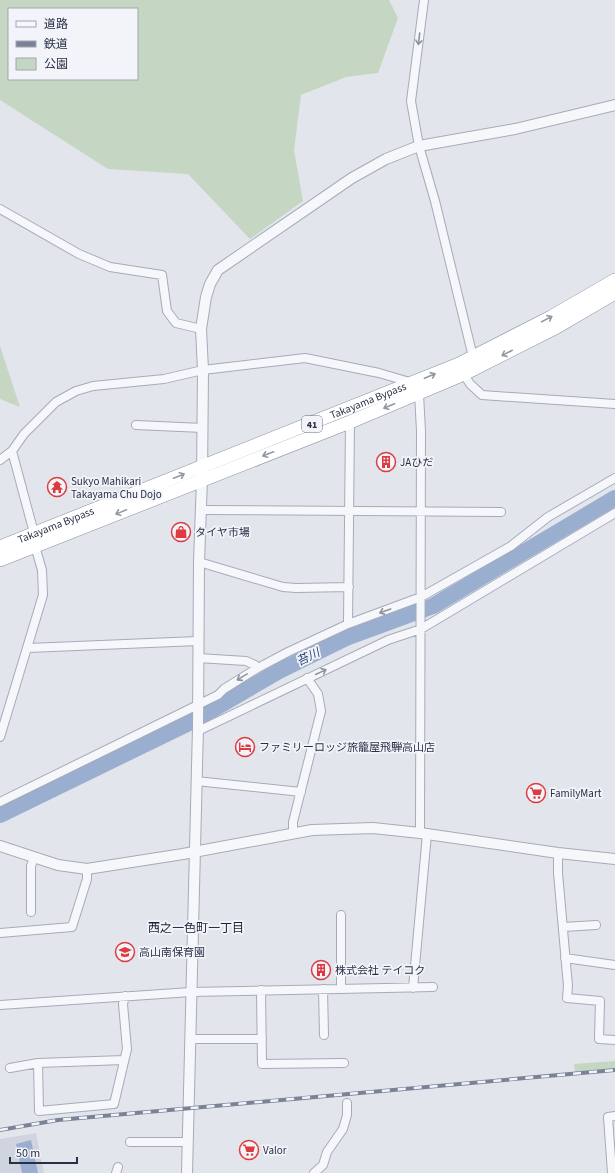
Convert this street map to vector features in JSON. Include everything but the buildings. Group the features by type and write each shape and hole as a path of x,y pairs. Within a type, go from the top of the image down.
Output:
{"highway":[{"name":"Takayama Bypass","path":"0,547 34,533 202,473 350,422 416,389 473,357 551,317 615,280"},
{"name":"Takayama Bypass","path":"0,560 202,473 416,389 464,374 557,327 615,293"}],"street":[{"path":"424,0 411,101 419,146 435,202 473,357"},
{"path":"187,1173 198,729 199,562 203,428 201,328 206,297 210,284 218,270 352,178 386,159 419,146 516,129 615,105"},
{"path":"0,209 79,254 110,267 162,275 167,311 176,323 201,328"},
{"path":"0,460 12,451 24,434 56,402 76,391 93,386 164,379 203,370 305,358 380,373 416,389 422,512 421,628 424,833 413,988"},
{"path":"464,374 470,384 482,395 615,404"},
{"path":"348,624 350,422"},
{"path":"136,425 203,428"},
{"path":"12,451 34,533"},
{"path":"0,802 218,695 224,689 256,669 348,624 422,599 511,546 548,517 615,478"},
{"path":"200,510 501,512"},
{"path":"198,729 388,640 421,628 615,513"},
{"path":"0,737 28,648 44,589 42,570 35,546"},
{"path":"199,562 283,587 349,587"},
{"path":"28,648 198,641"},
{"path":"198,658 246,661 255,666 256,669"},
{"path":"293,832 293,822 321,711 318,694 307,678"},
{"path":"196,781 301,792"},
{"path":"0,846 69,868 87,869 194,852 293,832 373,828 424,833 558,853 615,859"},
{"path":"558,853 567,998 600,1000 599,1039 615,1040"},
{"path":"31,912 31,866 34,858"},
{"path":"0,932 72,927 86,879 87,869"},
{"path":"341,915 341,989"},
{"path":"563,927 596,925"},
{"path":"565,958 615,964"},
{"path":"0,1005 191,992 433,987"},
{"path":"323,989 324,1035"},
{"path":"261,990 262,1064 344,1062"},
{"path":"38,1063 39,1111 114,1104 127,1049 124,1004 125,996"},
{"path":"190,1039 262,1039"},
{"path":"10,1068 38,1063 124,1060"},
{"path":"314,1173 323,1165 327,1152 343,1130 347,1115 347,1103"},
{"path":"612,1173 608,1117 615,1116"},
{"path":"130,1142 188,1142"}],"shaded area":[{"path":"36,1133 44,1173 0,1173 0,1139"}],"green space":[{"path":"0,0 389,0 398,18 378,73 346,77 301,95 294,150 303,201 250,239 188,174 108,169 0,100"},
{"path":"0,346 20,407 0,399"},
{"path":"615,1061 615,1068 575,1072 574,1064"}],"water":[{"path":"31,1140 38,1173 22,1173 16,1144"}],"waterway":[{"name":"苔川","path":"0,815 193,721 279,671 346,638 433,606 615,498"}],"railway":[{"path":"0,1130 58,1120 615,1070"}],"place":[{"name":"JAひだ","path":"386,462"},
{"name":"Sukyo Mahikari Takayama Chu Dojo","path":"57,487"},
{"name":"タイヤ市場","path":"181,532"},
{"name":"ファミリーロッジ旅籠屋飛騨高山店","path":"245,747"},
{"name":"FamilyMart","path":"536,793"},
{"name":"高山南保育園","path":"125,952"},
{"name":"株式会社 テイコク","path":"321,970"},
{"name":"Valor","path":"249,1150"}],"district":[{"name":"西之一色町一丁目","path":"196,928"}]}
